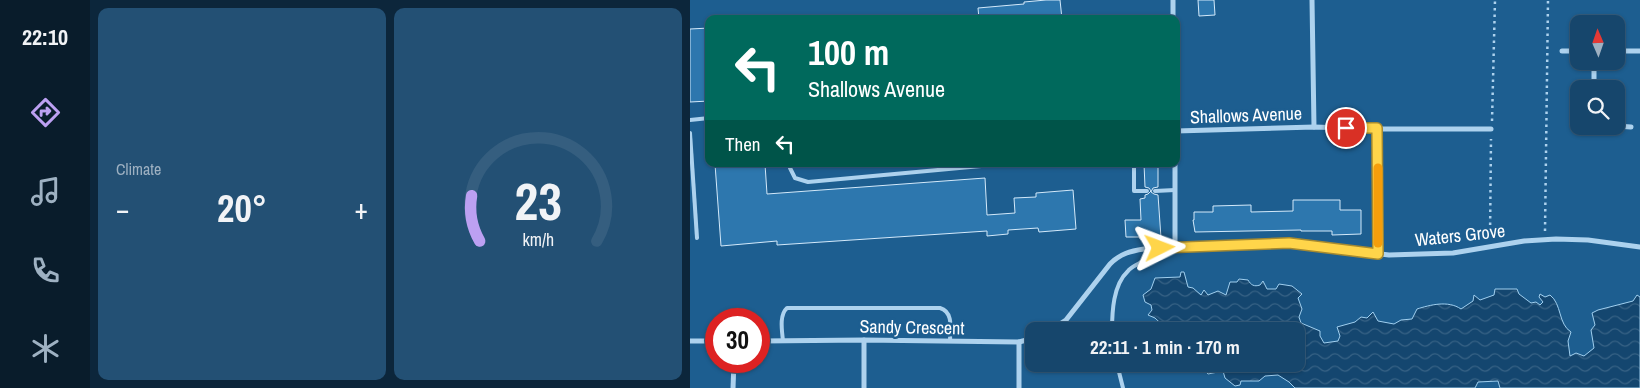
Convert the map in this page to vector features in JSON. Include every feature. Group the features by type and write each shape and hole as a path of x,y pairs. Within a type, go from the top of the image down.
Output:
{"street":[{"path":"1173,0 1173,15"},
{"path":"1312,0 1314,127"},
{"path":"1562,51 1570,51"},
{"path":"1625,51 1640,51"},
{"name":"Shallows Avenue","path":"1180,131 1314,127 1491,129"},
{"path":"1625,127 1631,127"},
{"path":"1377,128 1378,254"},
{"path":"1175,167 1176,247"},
{"name":"Waters Grove","path":"1063,322 1118,256 1129,251 1144,249 1289,243 1378,254 1453,253 1524,241 1545,240 1588,240 1640,247"},
{"path":"864,340 864,388"},
{"path":"1019,388 1019,342 1025,340"},
{"path":"690,342 705,341"},
{"name":"Sandy Crescent","path":"770,341 1019,342"},
{"path":"734,373 734,388"}],"lane":[{"path":"690,120 705,118"},
{"path":"690,133 697,238"},
{"path":"790,167 795,178 808,182 970,167"},
{"path":"1134,167 1134,192 1147,191"},
{"path":"1155,191 1175,190"},
{"path":"1112,322 1113,306 1119,285 1127,271 1142,262"},
{"path":"783,341 782,316 787,308 945,309 950,314 950,341"},
{"path":"1119,372 1123,388"}],"path":[{"path":"1545,240 1548,0"}],"water":[{"path":"1181,272 1184,272 1188,287 1193,288 1201,295 1204,290 1208,295 1218,291 1226,295 1230,282 1237,282 1239,279 1248,280 1256,286 1260,285 1263,281 1267,289 1276,289 1279,284 1292,286 1302,294 1298,298 1302,309 1299,317 1301,322 1159,322 1148,315 1152,310 1151,305 1145,302 1143,295 1151,289 1155,278 1180,277"},
{"path":"1495,289 1517,289 1519,294 1531,303 1536,302 1540,305 1543,302 1539,297 1540,294 1545,297 1550,295 1557,303 1564,324 1571,332 1568,341 1570,356 1576,353 1584,356 1594,348 1591,330 1595,325 1592,313 1633,301 1637,295 1640,297 1640,388 1500,388 1498,381 1478,382 1475,388 1295,388 1278,375 1265,376 1259,381 1241,381 1240,385 1235,386 1225,378 1223,372 1305,372 1305,325 1320,331 1320,336 1324,343 1338,341 1340,336 1337,327 1355,322 1361,317 1367,318 1373,312 1378,321 1394,324 1401,320 1412,319 1417,309 1428,306 1445,304 1461,309 1473,301 1474,295 1480,300 1494,295"}],"building":[{"path":"1060,0 1062,15 979,15 978,8 1024,4 1024,2"},
{"path":"1198,0 1214,0 1215,15 1199,16"},
{"path":"705,28 705,101 690,102 690,29"},
{"path":"715,167 765,167 767,194 985,178 987,215 1015,213 1014,198 1036,197 1036,193 1073,190 1076,229 1039,232 1038,228 1008,230 1008,234 987,236 987,231 777,245 777,241 721,246"},
{"path":"1144,167 1158,167 1158,187 1153,188 1151,192 1158,195 1161,238 1140,239 1140,237 1126,237 1125,220 1141,220 1140,199 1145,198 1145,195 1151,191 1145,187"},
{"path":"1293,200 1340,200 1340,210 1361,210 1361,234 1332,235 1332,231 1301,230 1195,232 1194,212 1213,212 1213,206 1251,205 1251,212 1293,211"}],"slow traffic":[{"path":"1378,168 1378,243"}],"route":[{"path":"1160,248 1289,243 1378,254 1377,128 1346,128"}]}
